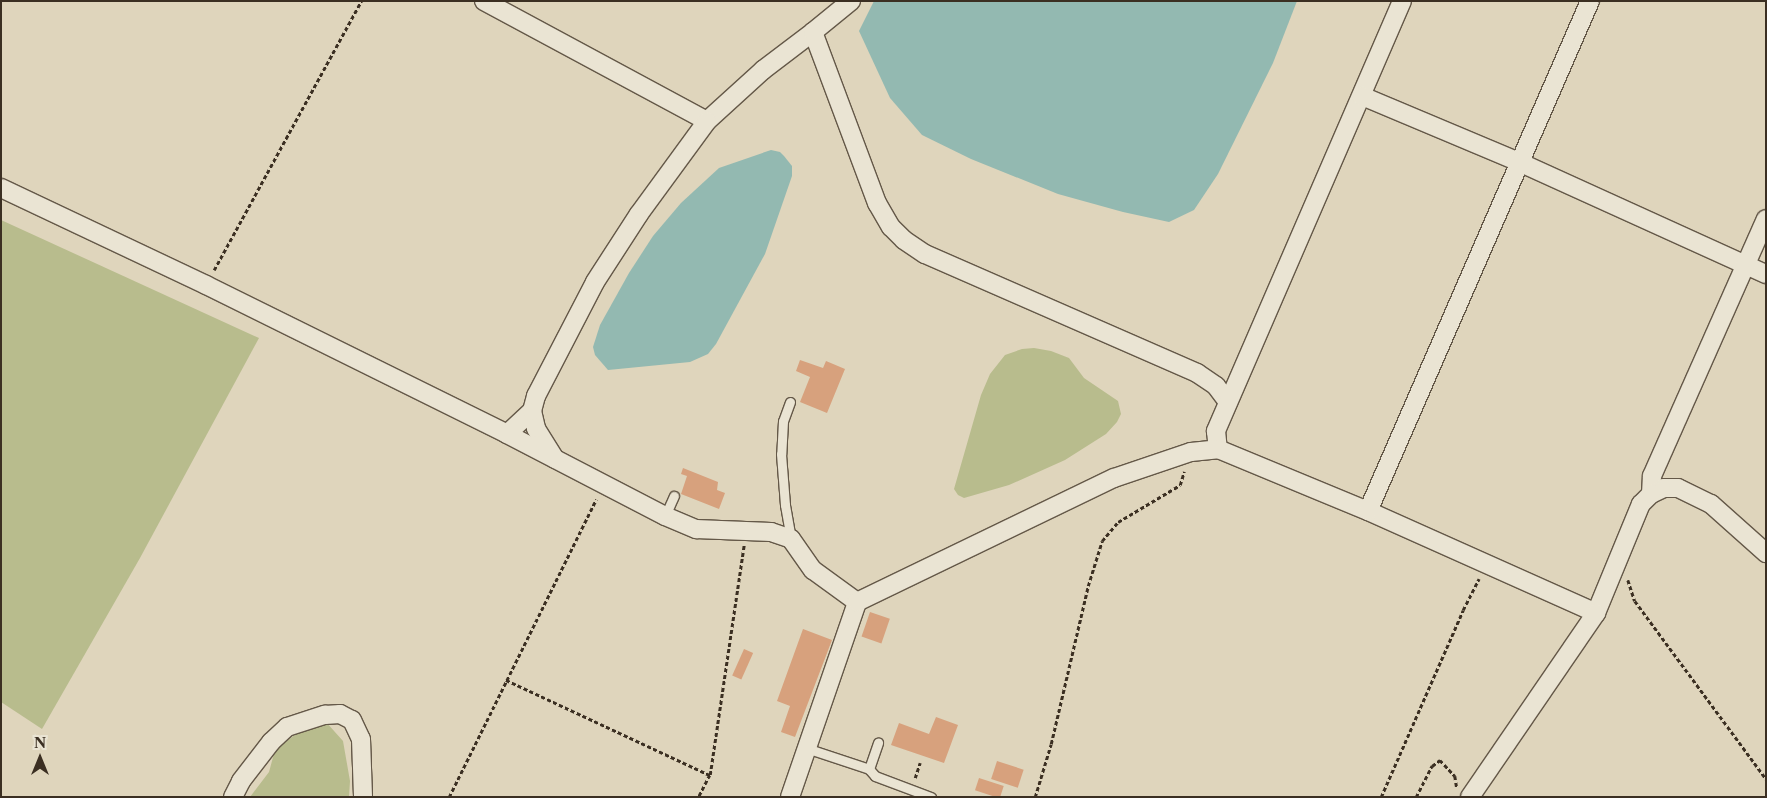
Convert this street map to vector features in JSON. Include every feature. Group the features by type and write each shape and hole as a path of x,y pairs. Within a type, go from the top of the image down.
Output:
{"street":[{"path":"484,1 707,121"},
{"path":"555,460 536,428 532,411 536,396 595,282 639,214 707,121 763,70 814,32 850,1"},
{"path":"1218,449 1216,431 1402,1"},
{"path":"1368,511 1590,1"},
{"path":"814,32 877,202 890,227 904,240 925,254 1197,373 1216,386 1228,402"},
{"path":"1362,96 1521,163 1766,274"},
{"path":"1,188 206,285 508,434 664,516 696,529 771,532 791,539 813,570 857,602"},
{"path":"1651,494 1652,476 1766,218"},
{"path":"508,434 532,411"},
{"path":"790,797 857,602 1114,478 1190,452 1218,449 1368,511 1596,613"},
{"path":"1470,797 1596,613 1642,504 1651,494 1664,488 1678,488 1699,497 1730,519 1766,553"},
{"path":"233,797 241,781 271,742 287,728 325,715 340,714 352,720 361,738 363,797"}],"lane":[{"path":"790,402 783,421 781,454 785,505 791,539"},
{"path":"664,516 674,496"},
{"path":"869,769 878,743"},
{"path":"806,748 869,769 875,776 931,797"}],"path":[{"path":"206,285 361,1"},
{"path":"1035,797 1051,744 1088,586 1102,541 1118,522 1180,485 1190,452"},
{"path":"449,797 604,485"},
{"path":"699,797 710,775 746,532"},
{"path":"1620,558 1635,601 1766,779"},
{"path":"1382,797 1463,610 1487,564"},
{"path":"506,680 710,775"},
{"path":"1416,797 1432,766 1440,760 1455,776"},
{"path":"912,784 920,763"}],"green space":[{"path":"1,220 259,338 140,558 42,729 1,702"},
{"path":"1034,348 1051,351 1069,358 1084,378 1118,401 1121,414 1117,422 1106,434 1065,460 1009,485 964,498 958,495 954,489 981,395 990,374 1005,355 1022,349"},
{"path":"326,722 343,741 350,781 349,797 250,797 269,772 275,750 300,731"}],"water":[{"path":"874,1 1297,1 1273,63 1218,174 1194,210 1169,222 1123,212 1058,194 971,159 922,135 890,98 859,31"},
{"path":"771,150 780,152 784,156 792,166 792,176 765,254 716,344 708,354 690,362 608,370 595,355 593,347 600,325 629,273 653,236 681,203 719,168"}],"building":[{"path":"800,360 823,368 826,361 845,369 827,413 800,402 810,377 796,371"},
{"path":"683,468 718,482 717,490 725,493 719,509 681,494 687,476 681,474"},
{"path":"870,612 890,619 881,643 862,637"},
{"path":"803,629 832,640 795,737 781,732 790,706 777,701"},
{"path":"744,649 753,653 741,680 732,675"},
{"path":"936,717 958,725 944,763 891,745 899,723 929,734"},
{"path":"997,761 1024,770 1018,788 991,779"},
{"path":"979,778 1004,786 1000,797 975,790"}]}
